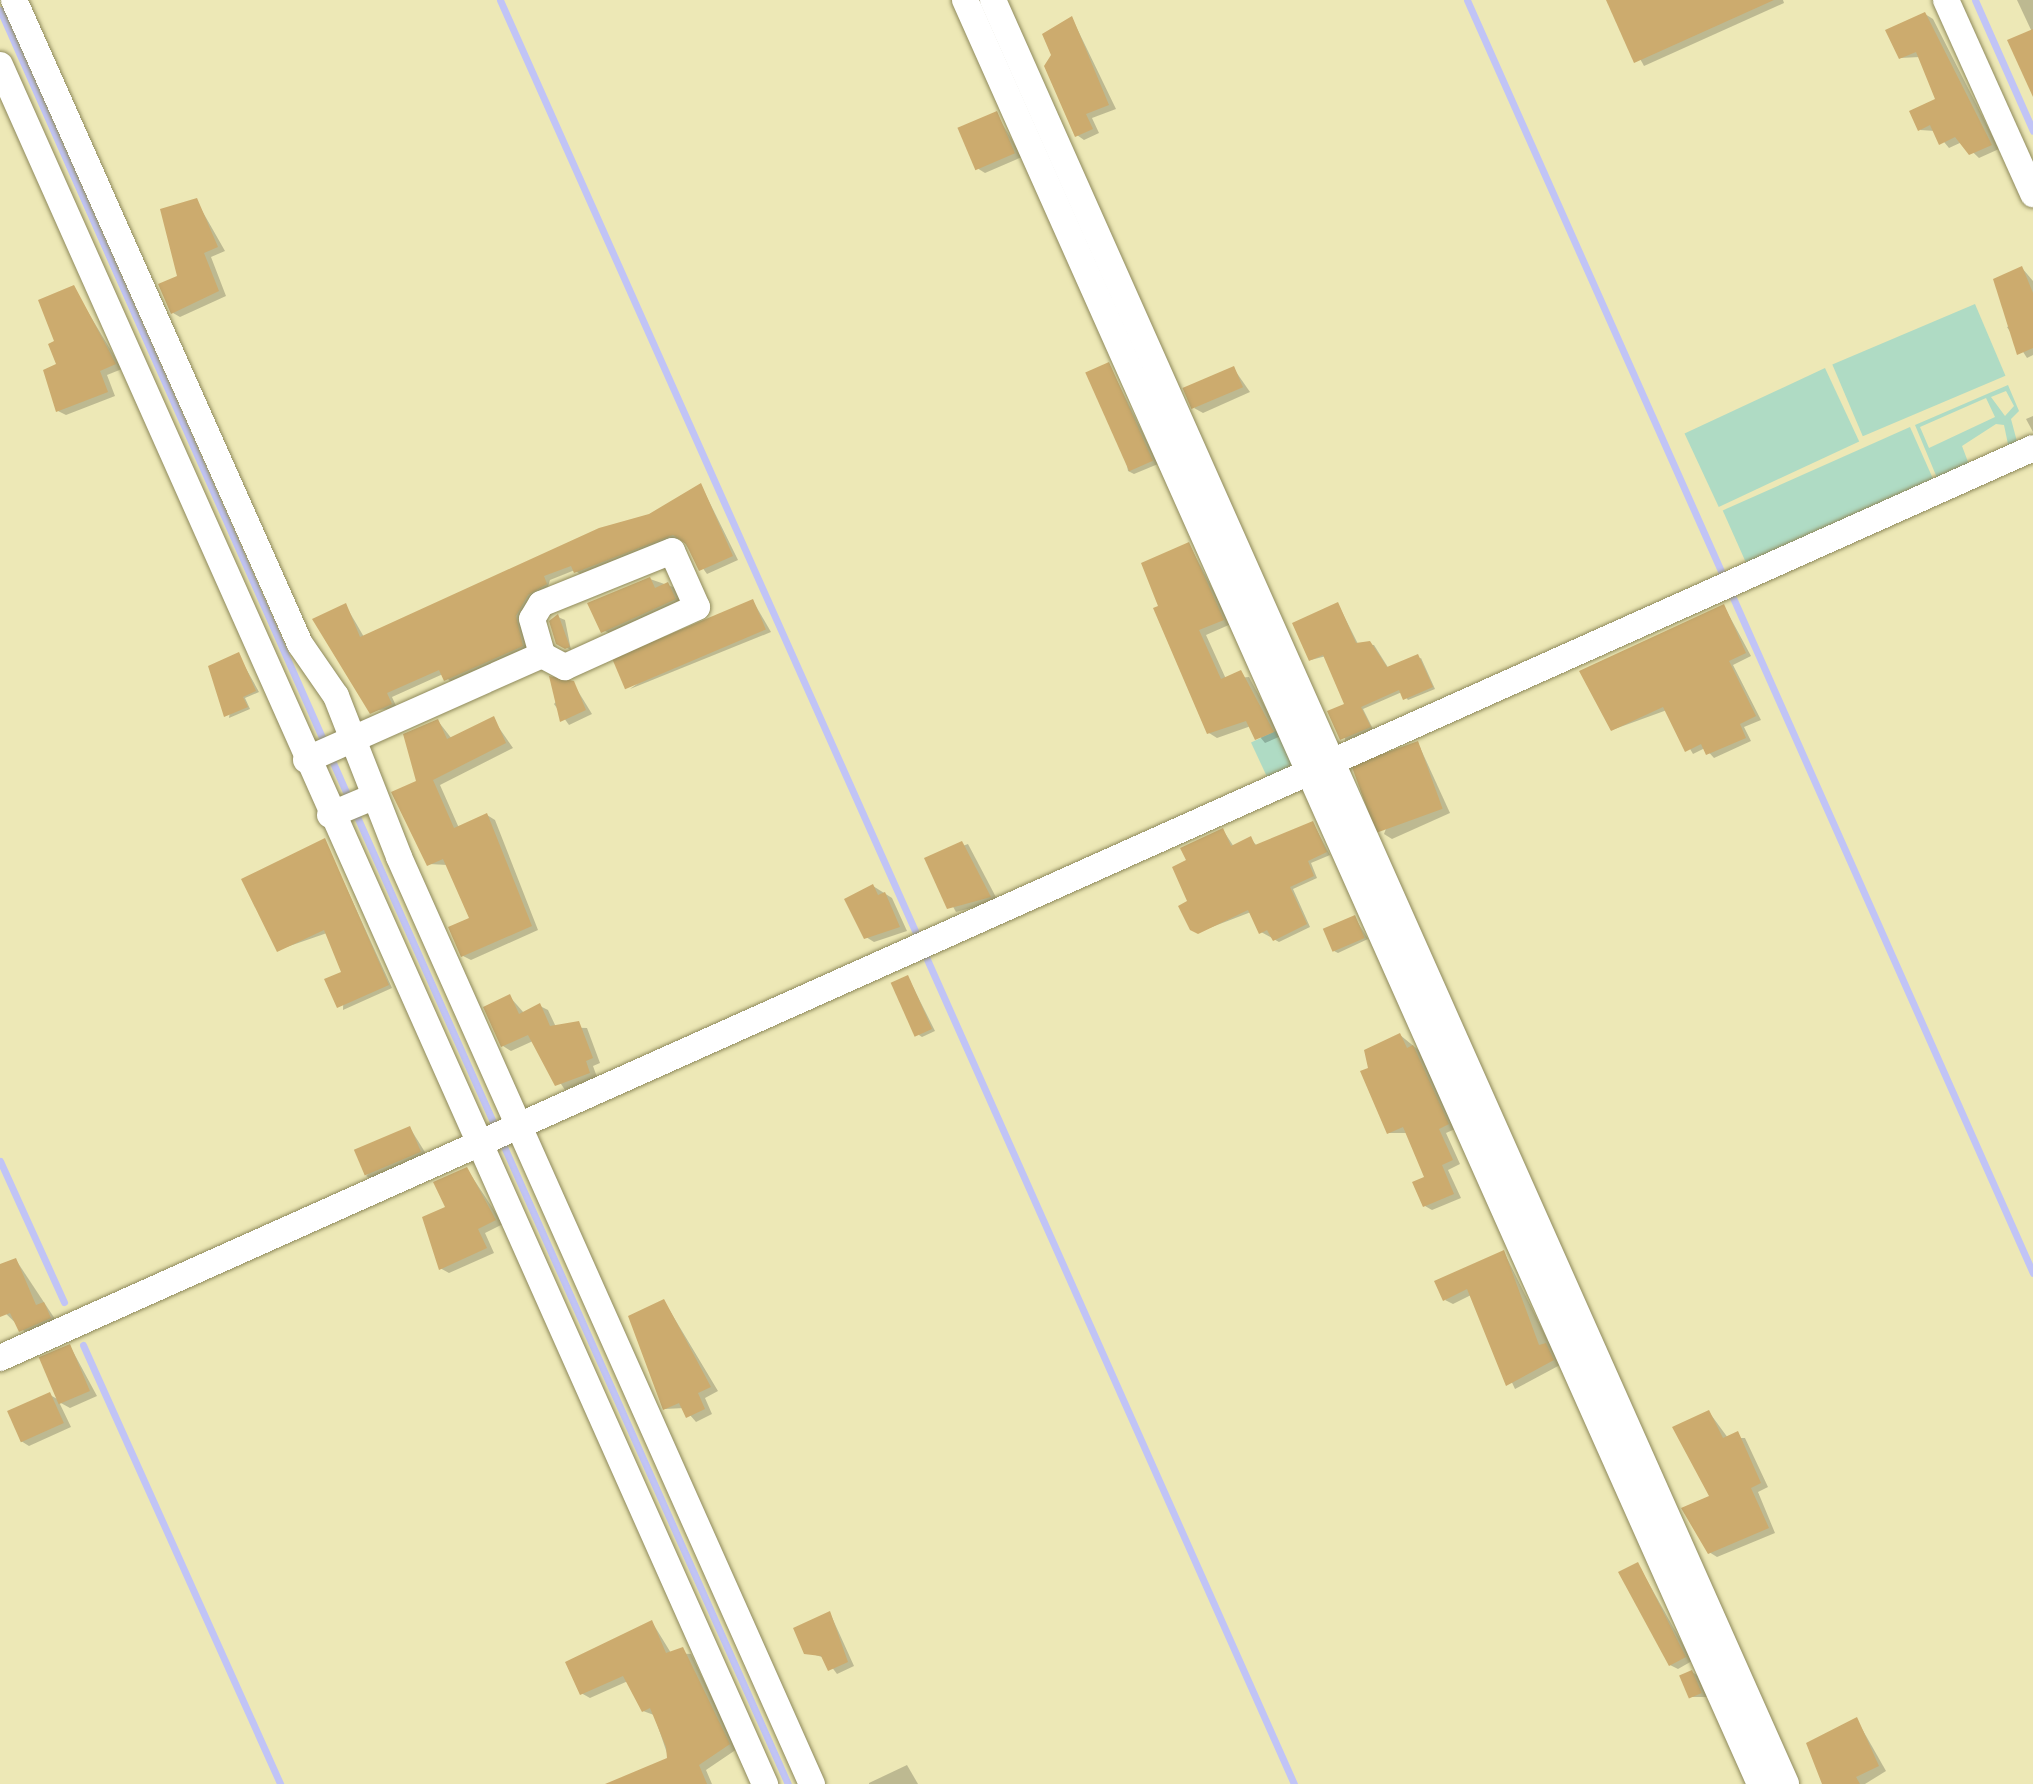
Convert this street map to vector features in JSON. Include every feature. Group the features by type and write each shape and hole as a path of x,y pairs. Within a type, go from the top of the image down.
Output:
{"street":[{"path":"14,0 294,672 498,1139 765,1784"},
{"path":"965,0 1786,1784"},
{"path":"993,0 1321,770 1760,1784"},
{"path":"1946,0 2033,194"},
{"path":"0,65 294,672 498,1139 812,1784"},
{"path":"0,1358 1728,589 2033,448"},
{"path":"672,551 697,607 565,667 542,655 532,619 541,604 672,551"},
{"path":"328,751 542,655"}],"green space":[{"path":"1975,304 2005,376 1863,436 1832,365"},
{"path":"1825,368 1859,441 1719,507 1685,434"},
{"path":"2008,385 2019,411 2011,419 2019,449 1940,485 1915,425","holes":["2006,391 2014,406 2005,416 1991,397","1986,398 1995,417 1929,448 1920,427","1996,424 2004,425 2009,449 1970,467 1962,446"]},
{"path":"1910,427 1935,484 1748,567 1723,510"},
{"path":"1280,729 1298,767 1269,781 1251,743"}],"building":[{"path":"1606,0 1774,0 1634,63"},
{"path":"1925,12 1992,145 1969,155 1955,137 1939,145 1930,125 1918,131 1909,111 1935,99 1916,52 1899,59 1885,30"},
{"path":"1072,16 1109,105 1086,114 1093,129 1075,137 1044,66 1051,55 1042,34"},
{"path":"2033,29 2033,97 2007,40"},
{"path":"997,111 1015,153 975,170 957,128"},
{"path":"197,198 218,247 204,253 219,291 171,314 158,284 177,276 160,209"},
{"path":"2022,266 2033,293 2033,348 2017,355 1993,279"},
{"path":"74,285 116,364 100,371 108,392 56,412 43,370 56,364 48,344 54,341 38,300"},
{"path":"1109,362 1153,461 1129,471 1085,373"},
{"path":"1234,366 1243,387 1191,409 1182,388"},
{"path":"701,483 733,556 699,571 686,544 673,535 574,573 571,566 544,576 547,584 528,595 516,616 523,646 444,681 439,670 387,693 392,704 370,714 312,619 346,603 360,637 599,528 649,514"},
{"path":"1189,542 1224,620 1199,630 1221,679 1241,670 1274,732 1255,740 1246,721 1207,734 1153,608 1158,606 1141,563"},
{"path":"650,577 655,588 668,582 676,599 601,633 587,603"},
{"path":"753,599 766,629 625,689 612,659"},
{"path":"1338,602 1356,643 1370,641 1387,667 1418,654 1433,687 1403,700 1399,690 1361,707 1371,727 1340,740 1327,711 1344,704 1323,655 1309,661 1292,623"},
{"path":"1724,604 1746,653 1729,661 1756,716 1740,724 1746,738 1706,755 1701,744 1685,752 1663,707 1611,731 1579,671"},
{"path":"558,614 570,647 565,649 556,644 549,621"},
{"path":"239,652 256,691 243,697 248,707 224,717 208,666"},
{"path":"549,676 574,681 586,710 560,722"},
{"path":"494,716 506,743 433,780 454,828 487,813 532,926 461,957 448,927 469,918 443,859 427,866 391,792 416,781 403,734 438,719 447,739"},
{"path":"1418,741 1443,809 1376,833 1351,765"},
{"path":"1313,821 1327,852 1308,861 1314,876 1290,887 1307,924 1273,941 1267,930 1259,934 1248,910 1198,934 1190,930 1178,906 1187,901 1172,867 1186,860 1180,848 1223,828 1231,846 1251,836 1255,845"},
{"path":"325,838 389,985 337,1008 324,979 341,972 324,930 277,952 241,879"},
{"path":"962,841 991,897 947,909 924,858"},
{"path":"873,884 878,895 885,892 900,927 864,939 844,899"},
{"path":"1355,915 1365,938 1333,952 1323,929"},
{"path":"908,975 932,1029 915,1037 891,983"},
{"path":"510,994 519,1014 540,1003 550,1026 579,1021 593,1058 586,1061 590,1073 555,1086 528,1035 501,1047 483,1007"},
{"path":"1400,1033 1407,1048 1413,1045 1449,1124 1439,1129 1453,1160 1442,1165 1454,1194 1423,1207 1412,1182 1424,1177 1403,1127 1387,1134 1360,1071 1368,1068 1364,1050"},
{"path":"410,1126 421,1152 365,1176 354,1150"},
{"path":"467,1167 496,1220 478,1229 487,1248 439,1270 422,1217 445,1207 433,1182"},
{"path":"1504,1250 1539,1345 1546,1343 1554,1360 1506,1386 1467,1289 1443,1301 1434,1281"},
{"path":"16,1258 36,1305 44,1302 51,1318 19,1332 10,1313 0,1317 0,1264"},
{"path":"664,1299 711,1387 698,1393 705,1409 686,1418 679,1403 663,1410 628,1316"},
{"path":"70,1344 90,1391 59,1404 39,1357"},
{"path":"50,1392 64,1423 21,1442 7,1411"},
{"path":"1709,1410 1723,1438 1738,1431 1761,1483 1751,1488 1769,1528 1708,1554 1681,1508 1709,1496 1672,1427"},
{"path":"1638,1562 1686,1657 1669,1666 1618,1572"},
{"path":"830,1611 848,1662 828,1671 821,1656 804,1654 793,1628"},
{"path":"652,1620 666,1653 683,1647 730,1744 699,1765 707,1784 605,1784 667,1758 666,1747 650,1708 642,1712 623,1676 580,1695 565,1662"},
{"path":"1692,1670 1702,1693 1689,1698 1679,1675"},
{"path":"1857,1717 1879,1766 1856,1777 1860,1784 1822,1784 1806,1743"}],"waterway":[{"path":"500,0 916,933"},
{"path":"1467,0 1725,580"},
{"path":"1975,0 2033,131"},
{"path":"0,10 325,744"},
{"path":"1730,591 2033,1273"},
{"path":"330,756 788,1784"},
{"path":"926,957 1294,1784"},
{"path":"0,1161 64,1302"},
{"path":"83,1345 280,1784"}]}
